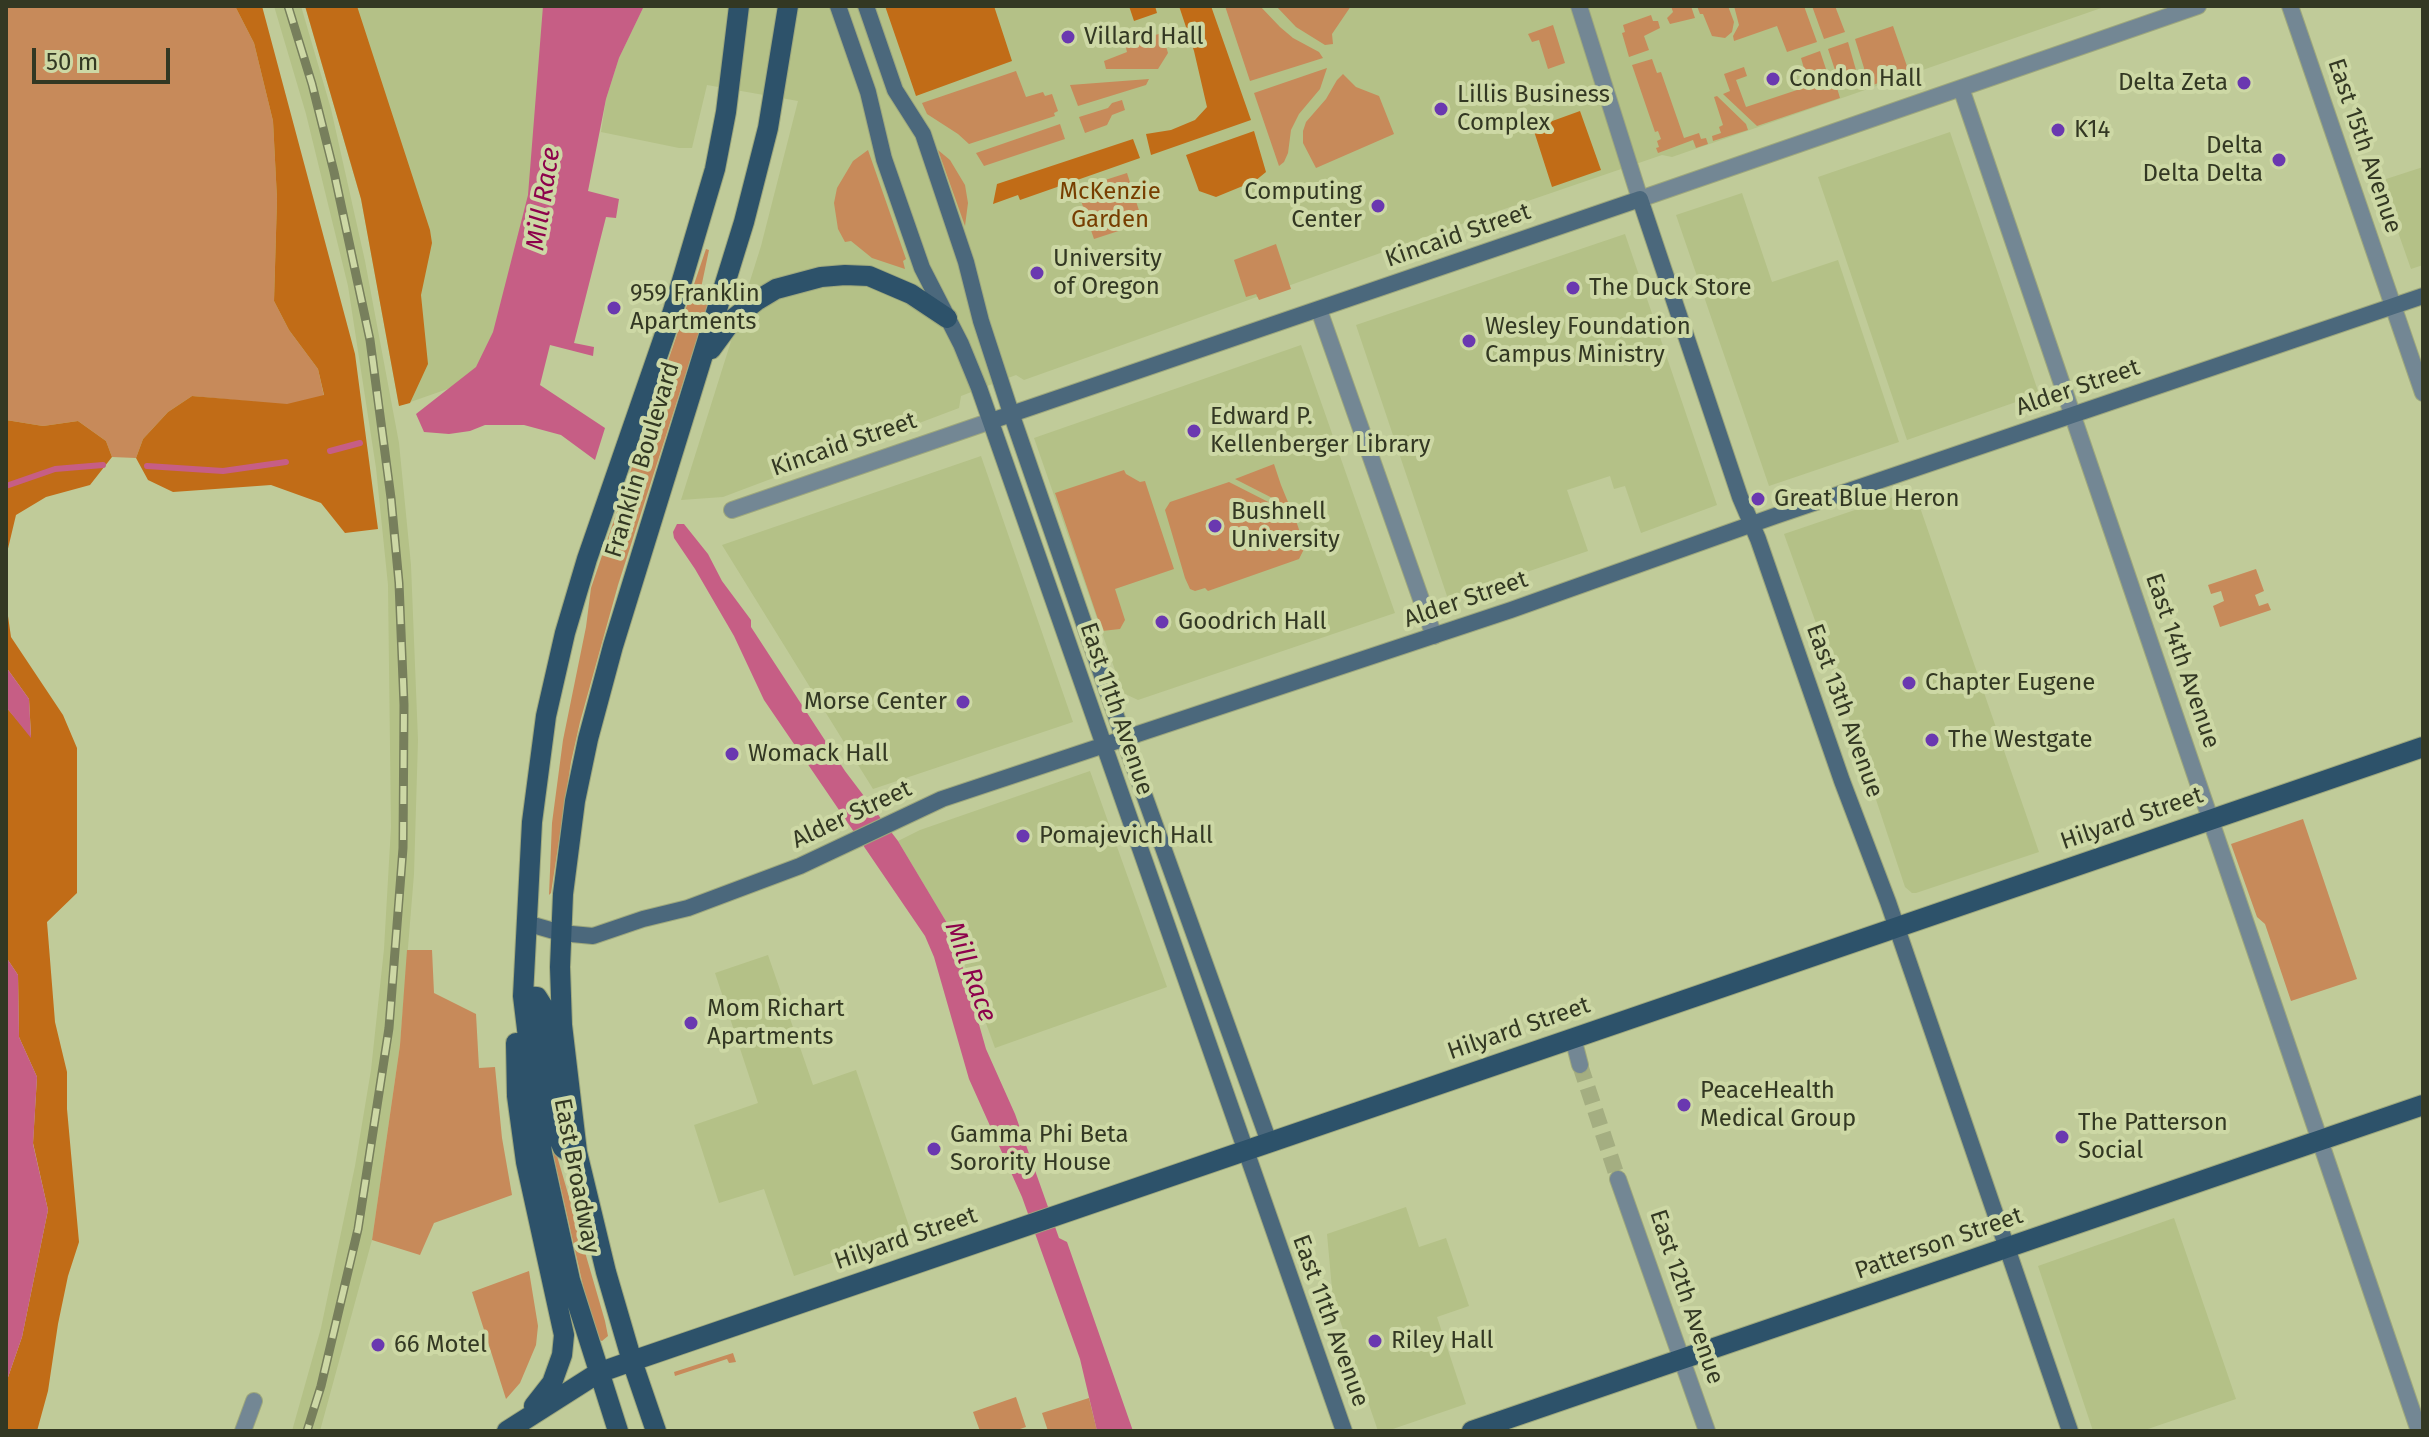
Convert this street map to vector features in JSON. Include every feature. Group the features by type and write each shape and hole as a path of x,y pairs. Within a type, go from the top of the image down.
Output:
{"main road":[{"name":"Franklin Boulevard","path":"526,923 532,822 546,716 565,633 673,311 715,169 726,112 739,6"},
{"name":"Franklin Boulevard","path":"561,933 575,801 588,739 613,646 744,222 768,128 788,6"},
{"path":"699,370 722,331 737,315 776,289 821,277 869,276 911,294 947,318"},
{"name":"Hilyard Street","path":"598,1373 2423,747"},
{"name":"East Broadway","path":"526,923 523,996 544,1165 570,1280 618,1431"},
{"name":"East Broadway","path":"561,933 562,1025 577,1152 606,1272 656,1431"},
{"path":"516,1425 552,1383 562,1355 564,1335 526,1162 519,1109 515,1014 517,1003 523,996 537,997 544,1008 553,1103 560,1141 569,1152 577,1152"},
{"name":"Patterson Street","path":"1472,1431 2423,1105"},
{"path":"516,1425 598,1373"}],"street":[{"name":"East 11th Avenue","path":"838,6 868,92 884,159 922,268 961,344 991,421 1344,1431"},
{"name":"East 11th Avenue","path":"866,6 895,90 923,134 966,262 981,321 1011,413 1269,1142"},
{"name":"East 13th Avenue","path":"1579,6 1740,497 1896,927 2070,1431"},
{"name":"Kincaid Street","path":"732,510 2198,6"},
{"name":"East 15th Avenue","path":"2290,6 2423,393"},
{"name":"East 14th Avenue","path":"1961,88 2419,1431"},
{"name":"Alder Street","path":"526,923 561,933 593,936 688,908 800,866 942,799 1434,636 1752,524 2423,296"},
{"path":"1319,310 1434,636"},
{"path":"1573,1038 1580,1065"},
{"name":"East 12th Avenue","path":"1618,1179 1707,1431"},
{"path":"243,1431 254,1401"}],"shaded area":[{"path":"235,6 262,6 355,354 378,529 345,533 321,503 271,485 173,492 148,480 136,458 143,439 168,412 192,396 287,404 324,395 318,369 289,330 274,301 277,199 273,121 254,43"},
{"path":"274,6 301,6 331,109 365,261 399,443 411,565 418,740 414,874 400,1045 372,1240 320,1431 292,1431 321,1328 355,1166 371,1070 384,949 391,827 388,585 376,468 348,286 306,114"},
{"path":"305,6 584,6 482,377 399,406 361,199"},
{"path":"305,6 357,6 430,230 432,243 421,295 428,364 410,403 399,406 361,199"},
{"name":"University of Oregon","path":"644,6 2107,6 1672,157 1662,155 1487,215 1024,380 1016,375 961,396 959,408 723,497 681,500 761,246 798,101 707,85 692,148 601,132 606,99 619,58"},
{"path":"885,6 994,6 1012,61 916,96"},
{"path":"1129,6 1155,6 1157,13 1134,21"},
{"path":"1179,6 1211,6 1251,120 1151,155 1146,134 1171,130 1195,120 1207,107 1194,51"},
{"path":"1580,111 1601,170 1552,187 1533,128"},
{"path":"1254,131 1266,172 1255,181 1216,197 1199,191 1186,155"},
{"path":"1950,132 2039,394 1907,440 1818,177"},
{"path":"1133,139 1140,158 1020,200 1018,195 993,204 997,184"},
{"path":"2423,167 2423,265 2411,269 2380,181"},
{"path":"1742,193 1772,282 1838,260 1899,442 1769,486 1676,215"},
{"path":"1625,234 1717,505 1641,533 1625,486 1614,489 1610,476 1567,490 1588,551 1448,599 1356,325"},
{"name":"Bushnell University","path":"1301,345 1395,613 1138,700 1123,693 1034,438"},
{"path":"6,420 43,426 78,421 106,441 112,457 90,485 46,497 16,515 6,557"},
{"path":"981,456 1073,722 873,789 722,545"},
{"path":"1914,490 2039,852 1912,893 1905,887 1784,534"},
{"path":"6,602 11,637 63,715 77,748 77,893 47,922 55,1022 67,1072 67,1109 79,1242 68,1276 48,1391 37,1431 6,1431 6,1383 22,1337 48,1210 33,1143 37,1077 19,1037 18,975 6,957 6,707 31,736 29,699 6,667"},
{"path":"1090,771 1167,987 995,1048 953,933 898,841 920,830"},
{"path":"768,955 813,1085 856,1070 912,1235 794,1276 764,1189 719,1203 694,1125 758,1103 715,973"},
{"path":"1406,1207 1419,1247 1446,1238 1469,1306 1437,1317 1466,1404 1387,1431 1378,1431 1333,1300 1327,1234"},
{"path":"2174,1218 2236,1399 2142,1431 2093,1431 2038,1266"}],"green space":[{"path":"6,6 235,6 254,43 273,121 277,199 274,301 289,330 318,369 324,396 287,405 192,396 168,412 143,439 136,458 112,457 106,441 78,421 43,426 6,420"},
{"path":"1225,6 1260,6 1293,38 1319,52 1323,58 1250,81"},
{"path":"1276,6 1351,6 1332,34 1333,44 1325,45 1296,27"},
{"path":"1671,6 1691,6 1695,18 1670,24 1667,18 1673,12"},
{"path":"1697,6 1728,6 1734,22 1732,32 1725,38 1712,36"},
{"path":"1734,6 1804,6 1817,42 1787,52 1777,26 1734,41 1733,36 1739,25"},
{"path":"1812,6 1835,6 1845,32 1824,39"},
{"path":"1651,15 1660,28 1644,36 1649,50 1629,57 1622,33 1625,32 1623,25"},
{"path":"1553,25 1565,63 1548,69 1539,40 1532,42 1528,34"},
{"path":"1893,26 1909,72 1859,90 1856,81 1864,68 1855,39"},
{"path":"1162,33 1168,53 1158,69 1106,69 1104,61 1127,52 1125,44"},
{"path":"1848,42 1856,70 1840,76 1836,73 1828,49"},
{"path":"1820,51 1830,81 1837,88 1840,98 1757,126 1723,94 1730,91 1724,74 1744,67 1747,76 1736,80 1746,107 1809,86 1801,58"},
{"path":"1652,59 1657,73 1661,72 1684,138 1699,133 1708,144 1696,148 1693,140 1658,153 1657,141 1661,139 1658,131 1655,132 1632,65"},
{"path":"1327,68 1320,89 1299,114 1291,130 1288,153 1279,166 1254,93"},
{"path":"1016,71 1026,97 1043,92 1045,96 1052,94 1058,111 1054,113 1055,116 969,144 927,114 922,103"},
{"path":"1343,74 1356,87 1379,96 1394,134 1316,168 1303,143 1303,131 1306,122"},
{"path":"1149,79 1146,85 1078,106 1070,85"},
{"path":"1717,96 1746,124 1748,130 1713,141 1712,136 1721,133 1719,127 1723,125 1714,97"},
{"path":"1122,100 1125,110 1112,115 1107,125 1085,133 1079,117"},
{"path":"1060,124 1065,139 984,166 976,153"},
{"path":"868,150 906,259 903,261 905,269 872,258 851,241 845,242 838,229 834,203 837,188 853,161"},
{"path":"938,150 950,160 965,185 968,203 965,226"},
{"name":"McKenzie Garden","path":"1127,173 1143,223 1094,239 1077,189"},
{"path":"1276,244 1291,289 1259,300 1256,294 1246,297 1234,260"},
{"path":"706,249 709,250 701,288 712,292 618,585 580,722 549,895 552,823 563,740 591,588"},
{"path":"1274,464 1281,485 1290,507 1235,479"},
{"path":"1124,470 1140,482 1145,481 1174,569 1115,589 1125,620 1120,629 1102,631 1055,493"},
{"path":"1229,482 1294,515 1305,547 1299,559 1208,591 1205,588 1195,591 1190,589 1185,578 1165,510 1170,502"},
{"path":"2256,569 2264,591 2255,595 2259,606 2268,603 2271,610 2220,627 2213,606 2224,601 2221,591 2211,594 2208,585"},
{"path":"2303,819 2357,979 2291,1001 2265,924 2257,917 2231,844"},
{"path":"407,950 432,950 434,993 476,1014 479,1068 495,1067 502,1138 512,1195 434,1223 420,1255 372,1240 400,1045"},
{"path":"550,1140 605,1321 608,1336 602,1341 593,1326"},
{"path":"529,1271 538,1326 536,1345 520,1383 506,1399 472,1292"},
{"path":"733,1353 736,1362 729,1363 727,1359 675,1376 674,1372"},
{"path":"1016,1397 1026,1427 1014,1431 980,1431 973,1412"},
{"path":"1089,1398 1097,1431 1048,1431 1042,1413"}],"water":[{"path":"543,6 644,6 619,58 606,99 588,191 619,199 616,218 606,217 574,343 594,347 593,356 550,345 540,385 605,428 595,460 561,435 524,425 485,425 449,434 424,432 416,414 476,367 493,332 528,195"},
{"path":"677,524 684,524 708,554 722,581 751,620 751,627 845,771 898,841 953,933 986,1049 1015,1114 1059,1238 1067,1242 1133,1431 1097,1431 1080,1359 1022,1197 969,1079 934,957 925,936 764,700 734,636 674,538"},
{"path":"6,667 29,699 31,738 6,707"},
{"path":"6,957 18,975 19,1037 37,1077 33,1144 48,1210 22,1337 6,1383"}],"waterway":[{"name":"Mill Race","path":"330,451 360,443"},
{"name":"Mill Race","path":"147,466 223,471 286,462"},
{"name":"Mill Race","path":"6,486 55,469 103,465"}],"tunnel":[{"path":"1580,1065 1618,1179"}],"railway":[{"path":"288,6 334,172 370,340 399,583 404,705 403,848 389,1028 358,1229 321,1386 307,1431"}],"place":[{"name":"Villard Hall","path":"1068,37"},
{"name":"Condon Hall","path":"1773,79"},
{"name":"Delta Zeta","path":"2244,83"},
{"name":"Lillis Business Complex","path":"1441,109"},
{"name":"K14","path":"2058,130"},
{"name":"Delta Delta Delta","path":"2279,160"},
{"name":"Computing Center","path":"1378,206"},
{"name":"University of Oregon","path":"1037,273"},
{"name":"The Duck Store","path":"1573,288"},
{"name":"959 Franklin Apartments","path":"614,308"},
{"name":"Wesley Foundation Campus Ministry","path":"1469,341"},
{"name":"Edward P. Kellenberger Library","path":"1194,431"},
{"name":"Great Blue Heron","path":"1758,499"},
{"name":"Bushnell University","path":"1215,526"},
{"name":"Goodrich Hall","path":"1162,622"},
{"name":"Chapter Eugene","path":"1909,683"},
{"name":"Morse Center","path":"963,702"},
{"name":"The Westgate","path":"1932,740"},
{"name":"Womack Hall","path":"732,754"},
{"name":"Pomajevich Hall","path":"1023,836"},
{"name":"Mom Richart Apartments","path":"691,1023"},
{"name":"PeaceHealth Medical Group","path":"1684,1105"},
{"name":"The Patterson Social","path":"2062,1137"},
{"name":"Gamma Phi Beta Sorority House","path":"934,1149"},
{"name":"Riley Hall","path":"1375,1341"},
{"name":"66 Motel","path":"378,1345"}]}
